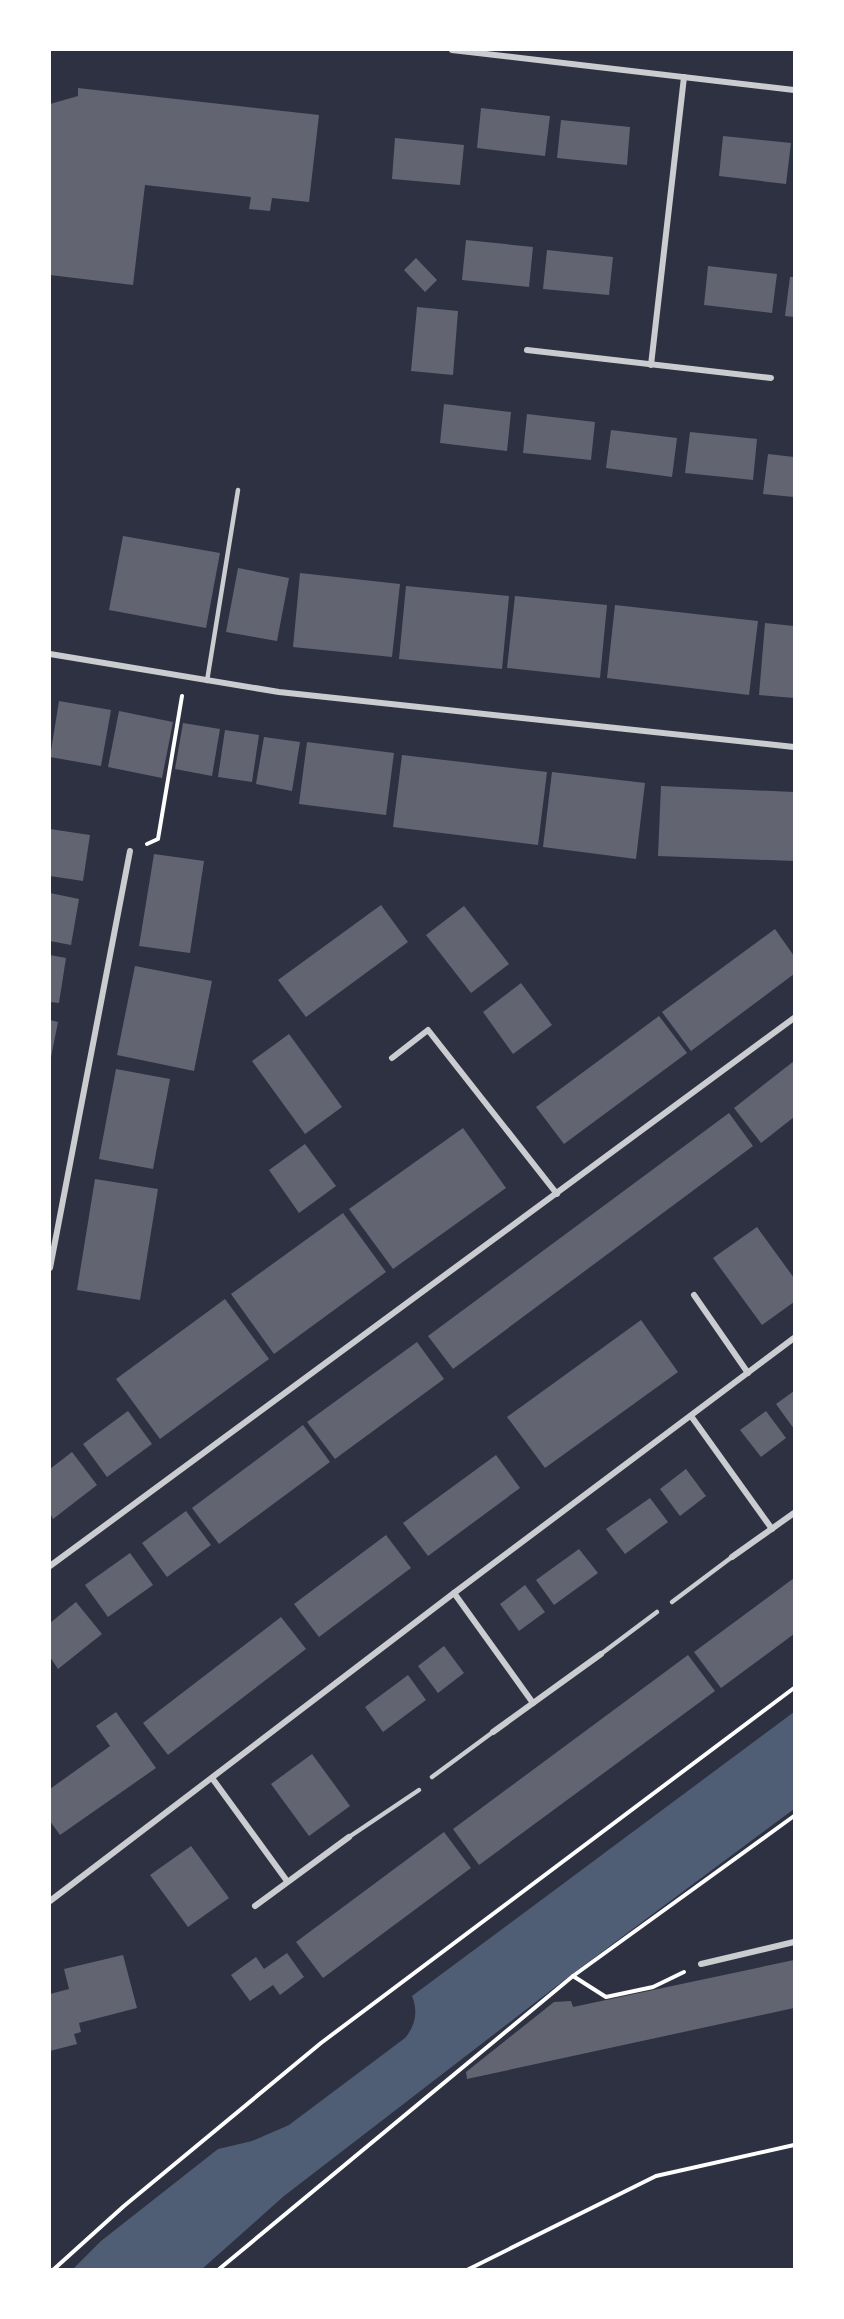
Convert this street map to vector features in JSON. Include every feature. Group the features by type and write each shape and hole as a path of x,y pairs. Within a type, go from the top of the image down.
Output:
{"street":[{"path":"452,50 795,90"},
{"path":"651,365 684,77"},
{"path":"527,350 771,378"},
{"path":"50,654 185,678 291,693 795,747"},
{"path":"50,1268 130,851"},
{"path":"50,1566 795,1018"},
{"path":"392,1058 428,1030 557,1194"},
{"path":"694,1295 748,1373"},
{"path":"50,1901 454,1593 795,1338"},
{"path":"690,1416 772,1529"},
{"path":"732,1557 795,1513"},
{"path":"454,1593 533,1702"},
{"path":"494,1732 601,1654"},
{"path":"212,1778 287,1881"},
{"path":"255,1906 349,1837"},
{"path":"701,1964 795,1942"}],"lane":[{"path":"207,681 238,490"},
{"path":"672,1602 732,1557"},
{"path":"601,1654 657,1612"},
{"path":"432,1777 494,1732"},
{"path":"349,1837 419,1790"}],"path":[{"path":"130,851 158,839 185,678"},
{"path":"53,2270 124,2206 321,2043 795,1688"},
{"path":"218,2270 573,1976 795,1816"},
{"path":"573,1976 606,1997 653,1987 701,1964"},
{"path":"467,2270 656,2176 795,2145"}],"water":[{"path":"794,1712 794,1809 571,1975 284,2196 202,2269 73,2269 101,2241 218,2149 252,2141 289,2125 405,2038 415,2018 412,1996"}],"building":[{"path":"78,88 319,115 309,202 272,198 270,211 249,209 251,197 145,185 133,285 50,275 50,104 78,96"},
{"path":"481,108 550,116 545,156 477,148"},
{"path":"561,120 630,127 627,165 557,158"},
{"path":"723,136 791,143 786,184 719,176"},
{"path":"395,138 464,145 460,185 392,179"},
{"path":"466,240 533,247 529,287 462,280"},
{"path":"547,250 613,257 609,295 543,289"},
{"path":"416,258 437,280 425,292 404,270"},
{"path":"708,266 777,274 772,313 704,305"},
{"path":"790,277 794,277 794,317 785,316"},
{"path":"417,307 458,311 453,375 411,371"},
{"path":"444,404 511,412 507,451 440,443"},
{"path":"527,414 595,422 591,460 523,453"},
{"path":"611,430 677,438 672,477 606,468"},
{"path":"690,432 757,439 753,480 685,473"},
{"path":"768,454 794,457 794,497 763,494"},
{"path":"123,536 220,553 206,628 109,610"},
{"path":"238,568 289,578 277,641 226,632"},
{"path":"300,573 400,584 392,657 293,647"},
{"path":"406,586 509,596 502,669 399,659"},
{"path":"515,596 607,605 600,678 507,668"},
{"path":"615,605 758,621 749,695 607,678"},
{"path":"765,623 794,626 794,698 759,695"},
{"path":"59,701 111,710 101,766 50,757"},
{"path":"119,711 173,722 162,778 108,767"},
{"path":"183,723 220,729 212,776 175,769"},
{"path":"225,730 259,735 252,782 218,777"},
{"path":"264,737 300,742 292,791 256,784"},
{"path":"307,742 394,753 386,815 299,804"},
{"path":"402,755 547,772 538,845 393,827"},
{"path":"552,772 645,783 636,859 543,847"},
{"path":"661,786 794,792 794,861 658,856"},
{"path":"50,829 90,835 83,881 50,876"},
{"path":"154,854 204,861 190,953 139,946"},
{"path":"50,893 79,899 71,945 50,941"},
{"path":"381,905 408,942 306,1017 278,980"},
{"path":"464,906 509,964 471,993 426,935"},
{"path":"775,929 794,956 794,974 691,1051 662,1012"},
{"path":"50,955 66,958 59,1003 50,1002"},
{"path":"135,966 212,981 194,1071 117,1055"},
{"path":"521,983 552,1025 513,1054 483,1012"},
{"path":"659,1016 687,1053 564,1144 536,1107"},
{"path":"50,1020 58,1022 51,1057 50,1057"},
{"path":"289,1034 342,1107 305,1134 252,1061"},
{"path":"794,1061 794,1117 761,1143 734,1108"},
{"path":"116,1069 170,1079 153,1169 99,1159"},
{"path":"729,1113 753,1146 453,1369 428,1336"},
{"path":"463,1128 506,1188 393,1269 349,1209"},
{"path":"305,1144 336,1186 299,1213 269,1170"},
{"path":"95,1179 158,1189 140,1300 77,1290"},
{"path":"343,1213 386,1272 274,1354 231,1294"},
{"path":"757,1227 794,1278 794,1302 762,1325 713,1258"},
{"path":"225,1299 269,1359 160,1439 116,1379"},
{"path":"641,1320 678,1372 545,1468 507,1417"},
{"path":"417,1342 444,1379 335,1459 307,1422"},
{"path":"794,1391 794,1429 776,1404"},
{"path":"128,1411 152,1444 107,1477 83,1444"},
{"path":"766,1411 786,1438 761,1457 740,1430"},
{"path":"303,1425 330,1462 219,1544 192,1508"},
{"path":"72,1452 97,1485 53,1519 50,1513 50,1469"},
{"path":"496,1455 520,1488 428,1556 403,1523"},
{"path":"686,1469 706,1496 680,1516 660,1489"},
{"path":"650,1498 668,1522 625,1554 606,1529"},
{"path":"186,1511 211,1545 167,1577 142,1543"},
{"path":"386,1535 411,1568 319,1637 294,1604"},
{"path":"579,1549 598,1573 554,1605 536,1580"},
{"path":"130,1553 153,1585 108,1617 85,1585"},
{"path":"794,1578 794,1634 721,1688 694,1652"},
{"path":"525,1585 545,1612 519,1631 500,1604"},
{"path":"76,1602 102,1634 58,1669 50,1657 50,1623"},
{"path":"281,1617 306,1649 168,1755 143,1723"},
{"path":"444,1646 464,1673 438,1693 418,1666"},
{"path":"688,1655 715,1691 479,1865 453,1829"},
{"path":"408,1675 426,1700 383,1732 365,1707"},
{"path":"116,1712 156,1768 60,1835 50,1821 50,1789 110,1746 96,1726"},
{"path":"312,1754 350,1806 309,1836 271,1784"},
{"path":"444,1832 471,1868 323,1978 296,1942"},
{"path":"191,1846 229,1898 188,1927 150,1875"},
{"path":"287,1953 304,1977 280,1995 273,1985 250,2001 231,1975 256,1957 264,1969"},
{"path":"123,1955 137,2008 79,2023 81,2032 74,2034 77,2044 50,2051 50,1994 69,1989 64,1969"},
{"path":"794,1960 794,2008 467,2079 466,2072 554,2002 571,2001 573,2007"}]}
